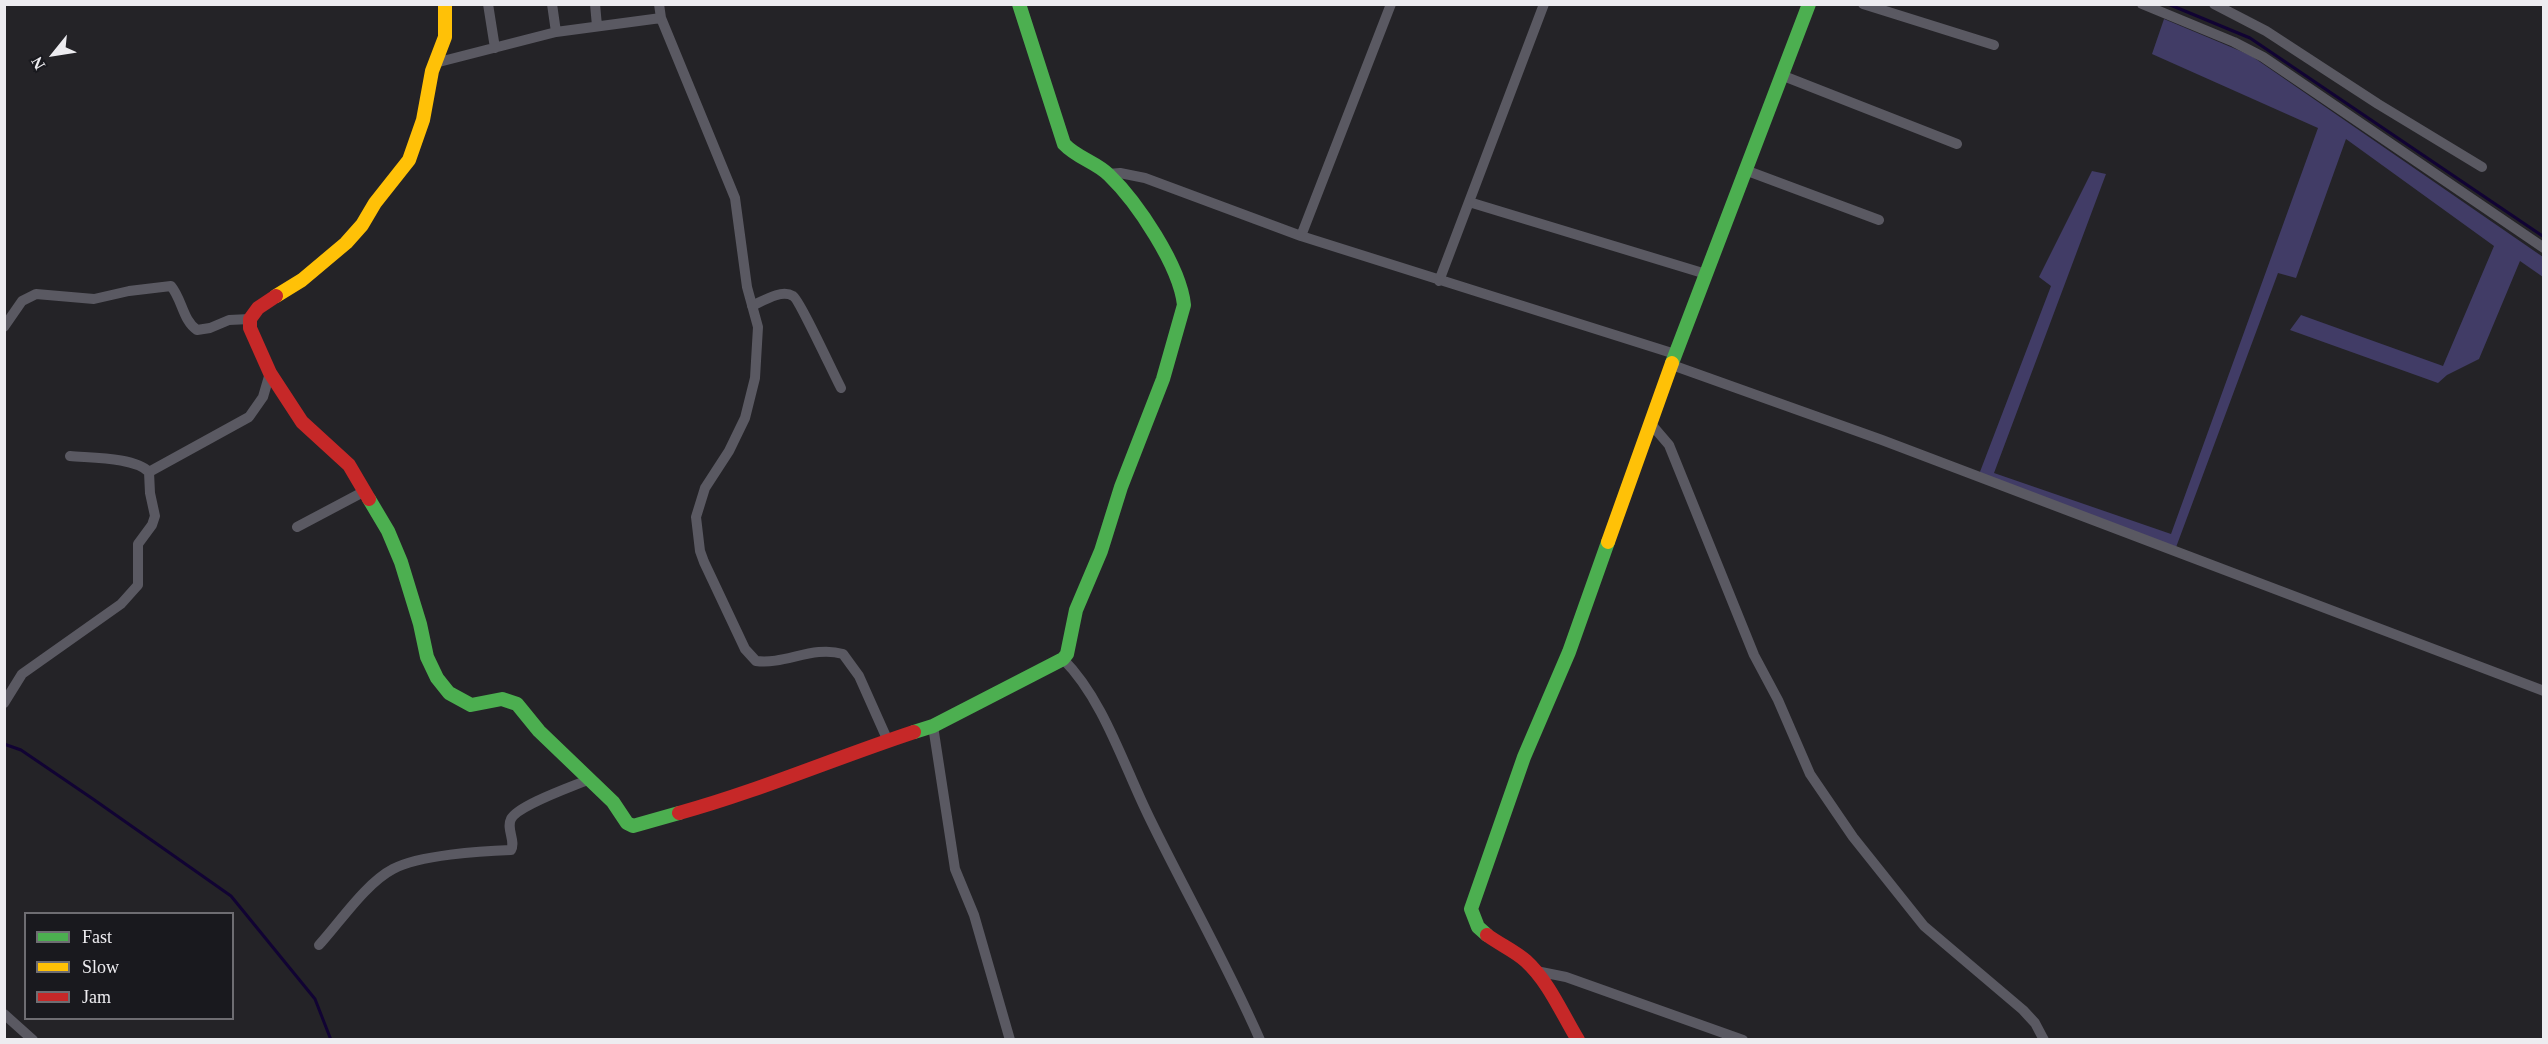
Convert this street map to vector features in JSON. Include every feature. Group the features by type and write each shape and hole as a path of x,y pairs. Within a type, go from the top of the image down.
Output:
{"street":[{"path":"445,4 445,37 435,63 418,140 402,171 346,243 303,280 261,305 250,319 252,333 270,373 302,422 349,465 388,531 401,562 420,624 427,657 443,686 459,700 471,705 502,699 512,700 556,749 613,802 627,823 633,826 735,798 839,757 933,726 1063,660 1069,647 1076,610 1101,551 1121,488 1163,379 1184,305 1180,285 1157,238 1108,174 1074,155 1064,144 1019,4"},
{"path":"488,4 495,48"},
{"path":"552,4 556,32"},
{"path":"595,4 597,26"},
{"path":"659,4 661,18 735,198 744,272 758,327 755,378 745,418 699,501 696,517 700,551 727,613 750,655 756,661 766,662 806,654 828,652 843,654 859,676 888,741"},
{"path":"1301,236 1391,4"},
{"path":"1439,281 1544,4"},
{"path":"1578,1040 1536,971 1512,951 1479,930 1472,917 1472,909 1524,756 1569,652 1673,360 1809,4"},
{"path":"1863,4 1994,45"},
{"path":"2142,4 2234,42 2263,57 2544,248"},
{"path":"2214,4 2266,32 2482,167"},
{"path":"435,63 556,32 661,18"},
{"path":"1781,75 1957,144"},
{"path":"1745,170 1879,220"},
{"path":"1108,174 1120,173 1145,178 1301,236 1673,360 2544,691"},
{"path":"1469,202 1706,274"},
{"path":"4,327 22,300 36,294 94,299 129,291 171,286 180,298 186,317 197,330 210,328 229,320 250,319"},
{"path":"752,306 783,294 794,296 801,305 817,343 841,388"},
{"path":"149,472 249,417 263,397 270,373"},
{"path":"1651,424 1669,445 1754,655 1778,700 1810,774 1853,837 1920,921 2023,1010 2035,1023 2044,1040"},
{"path":"4,703 22,674 121,604 138,585 138,544 152,525 155,516 150,493 149,472 141,465 130,462 70,456"},
{"path":"297,527 365,491"},
{"path":"1063,660 1084,683 1150,819 1225,962 1260,1040"},
{"path":"933,726 952,857 974,915 1010,1040"},
{"path":"320,945 368,889 393,869 442,857 511,850 513,845 510,822 515,814 530,804 590,779"},
{"path":"1536,971 1566,977 1743,1040"},
{"path":"4,1014 33,1040"}],"shaded area":[{"path":"2164,19 2250,55 2543,257 2543,277 2520,261 2479,359 2447,375 2438,383 2290,330 2301,315 2443,366 2494,246 2346,139 2296,278 2278,273 2175,550 1978,477 2051,286 2039,277 2092,171 2106,174 1994,473 2171,534 2318,128 2152,54"}],"waterway":[{"path":"2168,4 2250,38 2544,237"},
{"path":"4,744 21,750 231,896 315,999 331,1040"}],"traffic: fast":[{"path":"914,732 933,726 1063,659 1067,654 1076,610 1101,551 1121,487 1163,379 1184,305 1175,272 1156,236 1132,201 1109,175 1064,144 1019,4"},
{"path":"1672,363 1809,4"},
{"path":"369,499 388,531 401,562 420,624 427,657 437,678 449,693 471,705 502,699 517,704 539,731 613,802 627,823 633,826 679,813"},
{"path":"1487,935 1478,927 1471,909 1524,757 1569,652 1608,542"}],"traffic: slow":[{"path":"276,296 302,280 346,243 362,225 375,203 409,160 423,120 432,71 445,37 445,4"},
{"path":"1608,542 1672,363"}],"traffic: jam":[{"path":"276,296 258,308 250,319 250,328 270,373 302,422 349,465 369,499"},
{"path":"679,813 738,795 914,732"},
{"path":"1487,935 1522,957 1534,969 1548,988 1578,1040"}]}
